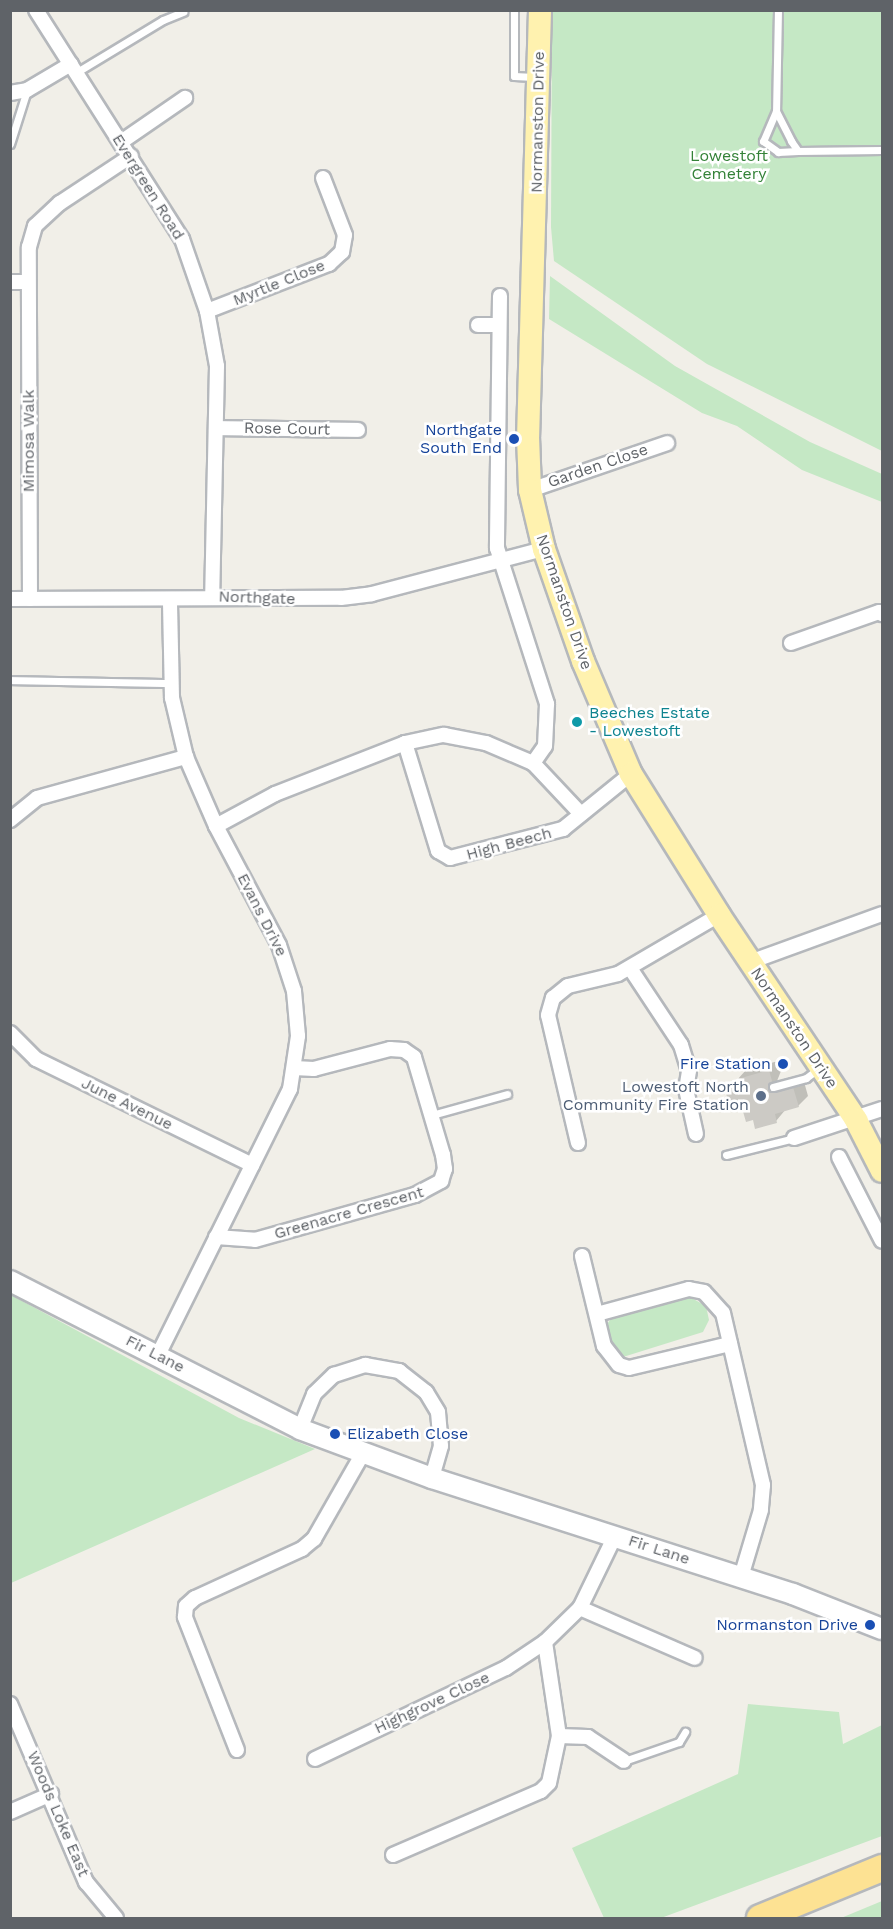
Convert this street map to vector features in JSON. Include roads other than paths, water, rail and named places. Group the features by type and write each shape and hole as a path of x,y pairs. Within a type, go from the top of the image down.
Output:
{"highway":[{"path":"760,1918 882,1868"}],"main road":[{"name":"Normanston Drive","path":"540,10 537,213 532,281 530,490 544,549 583,661 631,774 719,915 856,1120 882,1171"}],"street":[{"name":"Evergreen Road","path":"36,10 182,239 207,311 217,366 212,596"},
{"path":"10,93 27,90 74,68"},
{"path":"121,142 185,98"},
{"name":"Mimosa Walk","path":"30,599 28,282 35,226 60,203 131,156"},
{"name":"Myrtle Close","path":"207,311 329,264 342,252 345,235 323,178"},
{"path":"10,282 28,282"},
{"path":"500,296 499,560 547,704 545,746 533,763"},
{"path":"478,325 499,325"},
{"name":"Rose Court","path":"216,428 358,430"},
{"name":"Garden Close","path":"530,490 667,443"},
{"name":"Northgate","path":"10,599 212,596 306,599 372,594 544,549"},
{"name":"Evans Drive","path":"158,1355 290,1089 294,1068 297,1011 287,966 216,826 186,757 172,683 170,598"},
{"path":"791,643 879,612 882,614"},
{"path":"216,826 275,794 405,742 444,735 486,743 533,763 582,814"},
{"name":"High Beech","path":"405,742 438,851 450,858 563,829 631,774"},
{"path":"10,820 37,798 186,757"},
{"path":"750,962 882,914"},
{"path":"578,1143 549,1006 568,986 630,968 719,915"},
{"path":"630,968 681,1045 689,1071 686,1089 696,1134"},
{"name":"June Avenue","path":"10,1033 36,1059 252,1165"},
{"name":"Greenacre Crescent","path":"216,1238 255,1240 430,1189 441,1181 446,1169 420,1068 404,1050 390,1049 314,1069 294,1068"},
{"path":"794,1138 856,1120 882,1109"},
{"path":"839,1157 877,1211 882,1241"},
{"path":"582,1256 609,1357 629,1368 730,1344"},
{"name":"Fir Lane","path":"10,1281 300,1429 432,1478 741,1577 882,1629"},
{"path":"597,1314 689,1289 704,1292 723,1313 764,1485 760,1510 741,1577"},
{"path":"300,1429 314,1394 334,1375 365,1365 399,1371 426,1392 438,1413 441,1446 432,1478"},
{"path":"237,1750 184,1617 186,1606 195,1598 302,1549 314,1539 363,1453"},
{"name":"Highgrove Close","path":"315,1759 506,1668 545,1642 580,1608 615,1536"},
{"path":"580,1608 695,1658"},
{"path":"393,1855 541,1791 552,1775 559,1736 545,1642"},
{"name":"Woods Loke East","path":"10,1704 51,1794 86,1882 116,1918"},
{"path":"559,1736 588,1737 624,1761"},
{"path":"10,1812 51,1794"}],"lane":[{"path":"514,10 514,76 540,77"},
{"path":"778,10 776,111 764,141 778,152 882,150"},
{"path":"74,68 183,12"},
{"path":"10,144 27,90"},
{"path":"776,111 798,151"},
{"path":"10,680 172,683"},
{"path":"773,1087 806,1078 820,1068"},
{"path":"432,1115 507,1094"},
{"path":"726,1155 794,1138"},
{"path":"624,1761 679,1742 685,1732"}],"place":[{"name":"Northgate South End","path":"514,439"},
{"name":"Beeches Estate - Lowestoft","path":"577,722"},
{"name":"Fire Station","path":"783,1064"},
{"name":"Lowestoft North Community Fire Station","path":"761,1096"},
{"name":"Elizabeth Close","path":"335,1434"},
{"name":"Normanston Drive","path":"870,1625"}],"park label":[{"name":"Lowestoft Cemetery","path":"729,165"}]}
